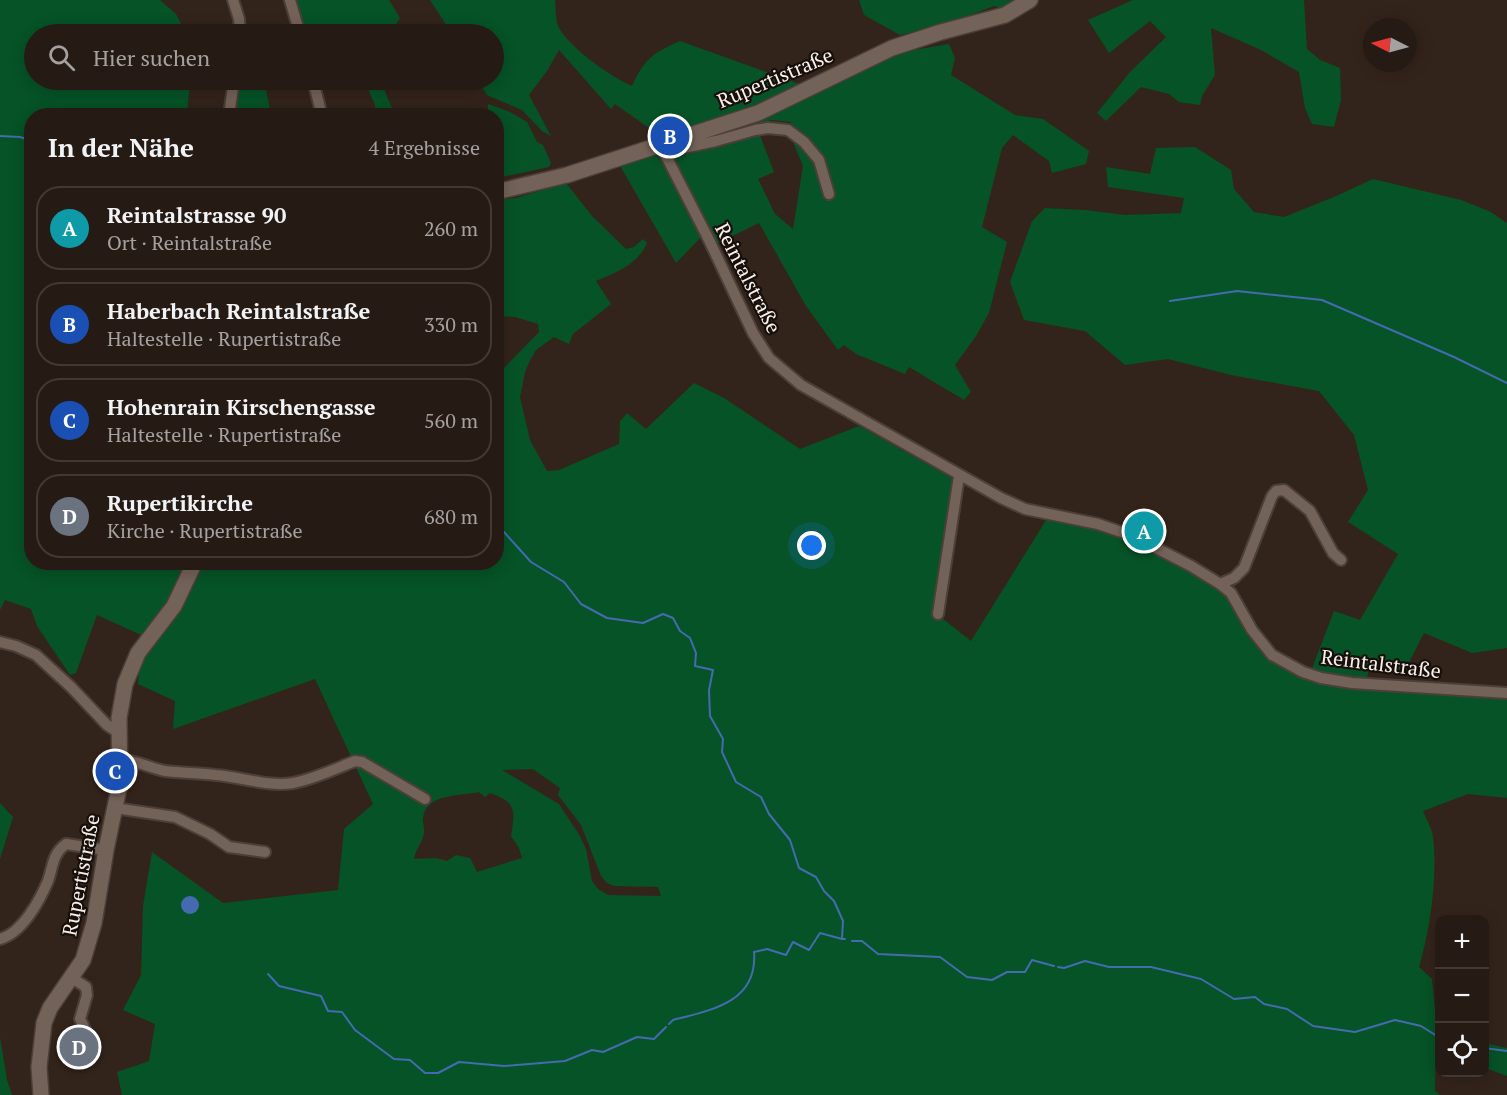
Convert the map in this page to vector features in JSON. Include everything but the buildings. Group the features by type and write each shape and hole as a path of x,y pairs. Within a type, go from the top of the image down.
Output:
{"main road":[{"name":"Rupertistraße","path":"504,190 660,149 758,113 892,48 1005,15 1029,0"},
{"name":"Rupertistraße","path":"41,1095 39,1067 43,1029 50,1008 72,978 88,947 94,923 120,783 118,733 120,704 130,668 146,640 174,606 191,570"}],"street":[{"path":"233,0 239,24"},
{"path":"290,0 297,24"},
{"path":"229,108 232,90"},
{"path":"316,90 320,108"},
{"path":"660,149 716,141 754,130 768,128 788,130 804,142 819,160 829,194"},
{"name":"Reintalstraße","path":"660,149 709,240 753,333 769,358 801,386 959,476 1025,509 1098,524 1152,544 1220,584 1231,593 1252,630 1272,655 1303,672 1321,678 1352,683 1507,693"},
{"path":"938,614 959,476"},
{"path":"1220,584 1234,578 1244,568 1276,491 1284,490 1310,511 1333,553 1341,560"},
{"path":"2,645 16,646 36,655 118,733"},
{"path":"120,760 141,762 164,771 248,779 262,784 296,782 354,761 362,762 425,799"},
{"path":"116,808 175,817 210,834 230,847 266,852"},
{"path":"0,939 19,928 39,899 48,881 54,856 61,848 66,844 106,850"},
{"path":"72,978 86,987 87,995 80,1019 90,1047"}],"green space":[{"path":"0,0 160,0 176,14 181,24 24,24 24,90 189,90 188,108 24,108 24,570 504,570 504,368 539,332 538,324 504,316 504,199 516,198 566,183 592,216 626,249 634,247 643,239 647,243 643,251 632,262 619,271 596,281 611,304 573,334 569,344 554,337 536,350 530,360 520,397 530,440 547,471 559,470 619,444 620,421 627,413 646,429 694,383 724,398 800,449 859,426 954,479 933,611 971,641 1053,509 1093,519 1220,584 1272,655 1311,671 1334,611 1360,620 1398,554 1348,522 1368,490 1354,435 1319,391 1231,375 1168,359 1125,365 1085,331 1024,320 1010,282 1032,221 1045,208 1125,215 1181,213 1184,198 1108,187 1106,167 1150,174 1156,148 1195,147 1231,170 1234,189 1254,212 1284,217 1373,179 1461,200 1489,211 1507,223 1507,648 1472,653 1424,633 1403,674 1369,667 1366,684 1507,693 1507,798 1468,794 1423,811 1432,834 1434,886 1427,937 1419,967 1432,979 1435,1010 1435,1091 1440,1095 122,1095 117,1072 149,1061 155,1024 123,1010 141,975 143,906 152,852 223,903 338,890 344,829 373,804 315,679 173,729 175,701 138,684 141,635 97,615 76,673 70,675 37,626 31,609 5,600 0,610","holes":["533,769 560,788 558,795 581,825 601,876 607,883 614,886 658,887 661,896 608,895 598,889 592,881 586,849 559,804 502,770","479,792 485,797 490,793 505,800 512,808 511,836 522,858 477,872 470,858 456,855 447,861 436,858 414,859 423,836 423,818 430,804 445,797"]},
{"path":"292,0 389,0 400,18 396,24 300,24"},
{"path":"430,0 555,0 557,22 564,36 592,61 632,86 650,58 680,41 819,91 896,53 949,44 955,58 951,75 1015,115 1043,119 1089,151 1086,164 1052,173 1049,161 1013,135 1002,148 982,227 1007,242 989,313 955,365 971,392 964,400 909,367 905,374 856,354 844,345 838,350 806,306 759,223 718,243 709,229 676,263 619,164 669,147 657,127 649,128 615,104 611,109 559,50 529,95 551,136 542,131 522,110 487,95 484,90 504,90 504,24 446,24","holes":["771,120 791,122 788,130 803,166 793,229 775,214 758,179 774,172 756,125"]},
{"path":"859,0 1015,0 1005,9 994,6 950,23 900,35 864,15"},
{"path":"1133,0 1304,0 1307,49 1320,60 1340,68 1341,100 1334,127 1312,124 1305,108 1299,72 1261,50 1211,28 1215,75 1202,96 1200,105 1179,102 1169,94 1141,87 1106,121 1097,113 1130,72 1166,37 1150,21 1109,53 1088,20"},
{"path":"238,90 266,90 270,108 235,108"},
{"path":"368,90 384,90 392,108 375,108"},
{"path":"504,110 527,122 537,142 543,145 551,163 549,167 504,177"},
{"path":"0,803 13,817 0,859"},
{"path":"0,1037 7,1080 12,1095 0,1095"},
{"path":"1489,1044 1507,1048 1507,1076 1489,1069"}],"water":[{"path":"190,896 196,899 199,905 196,911 190,914 184,911 181,905 184,899"}],"waterway":[{"path":"0,136 24,138"},
{"path":"1170,301 1237,291 1322,300 1454,357 1507,383"},
{"path":"504,532 531,562 564,582 581,604 607,618 643,623 663,614 673,618 680,631 690,638 696,653 695,666 713,670 709,690 710,716 723,739 722,752 736,782 761,797 769,814 790,840 799,868 816,877 824,891 834,901 843,921 842,939 845,939"},
{"path":"669,1024 673,1020 717,1007 740,993 749,982 753,969 754,952 767,949 786,955 793,942 809,950 820,933 842,939"},
{"path":"852,941 862,941 878,954 940,957 967,977 992,980 1007,972 1025,972 1032,960 1054,966"},
{"path":"1058,967 1064,968 1085,961 1109,967 1151,967 1201,979 1234,999 1255,997 1264,1004 1287,1009 1313,1026 1355,1032 1395,1020 1421,1026 1435,1035"},
{"path":"268,974 279,986 321,996 328,1011 342,1012 355,1030 394,1059 410,1060 425,1073 438,1073 459,1062 504,1066 565,1061 592,1050 603,1052 637,1037 654,1039 666,1027"},
{"path":"1489,1049 1507,1051"}],"place":[{"name":"Haberbach Reintalstraße","path":"670,136"},
{"name":"Reintalstrasse 90","path":"1144,531"},
{"name":"Hohenrain Kirschengasse","path":"115,771"},
{"name":"Rupertikirche","path":"79,1047"}]}
